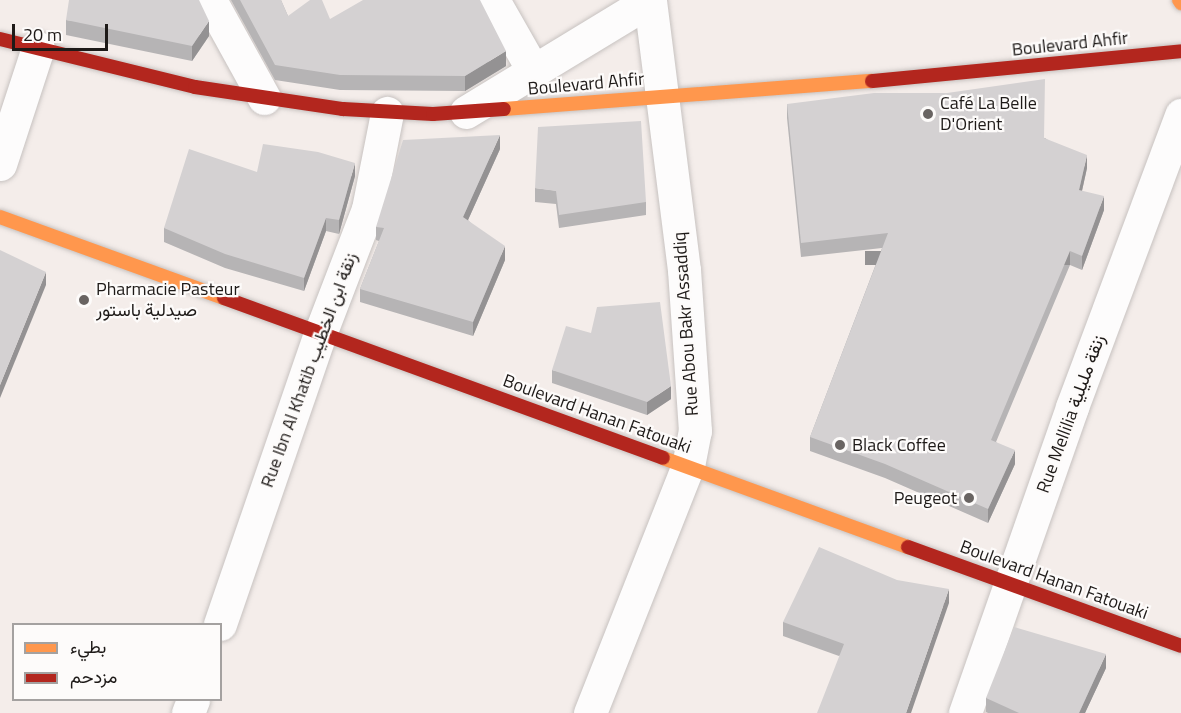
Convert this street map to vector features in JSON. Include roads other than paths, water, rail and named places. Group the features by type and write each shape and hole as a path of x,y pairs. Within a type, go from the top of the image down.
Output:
{"street":[{"path":"210,0 264,98"},
{"path":"493,0 533,70"},
{"path":"466,112 650,0"},
{"name":"Rue Abou Bakr Assaddiq","path":"590,713 688,466 695,431 684,270 664,96 650,0"},
{"name":"Boulevard Ahfir","path":"0,39 195,87 387,113 466,112 861,82 1181,51"},
{"path":"0,164 38,48"},
{"name":"Rue Ibn Al Khatib زنقة ابن الخطيب","path":"220,623 320,334 369,209 387,113"},
{"name":"Rue Mellilia زنقة مليلية","path":"965,713 1072,407 1181,115"},
{"name":"Boulevard Hanan Fatouaki","path":"0,217 1181,646"}],"place":[{"name":"Café La Belle D'Orient","path":"928,114"},
{"name":"Pharmacie Pasteur صيدلية باستور","path":"84,300"},
{"name":"Black Coffee","path":"840,445"},
{"name":"Peugeot","path":"969,498"}]}
